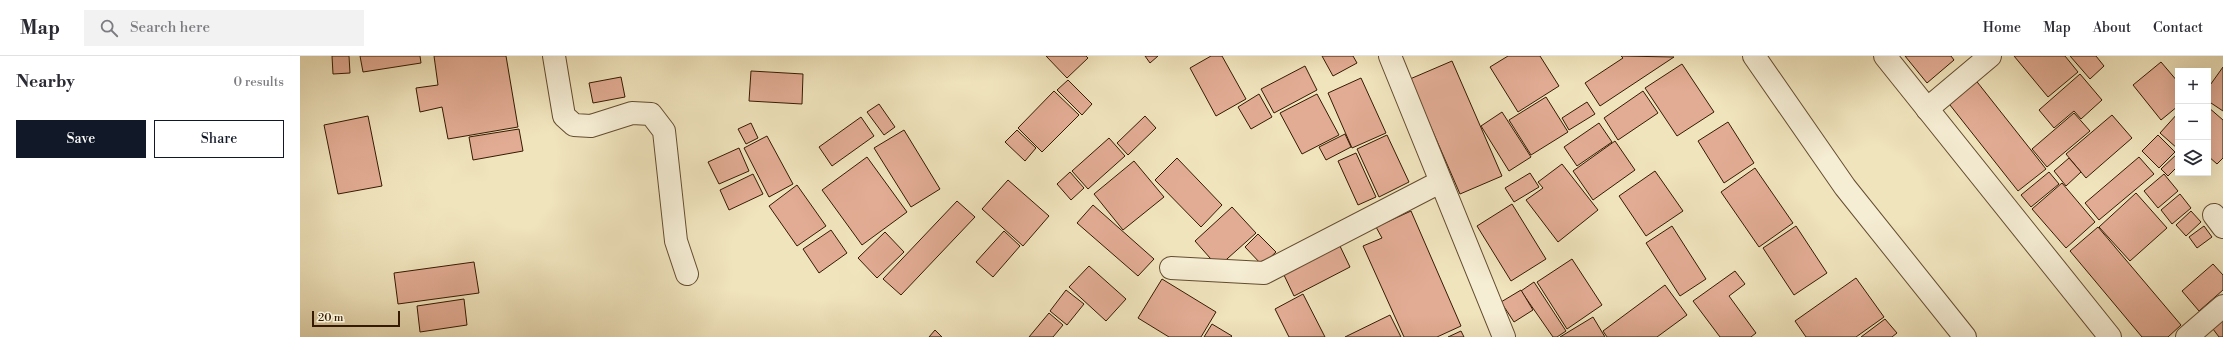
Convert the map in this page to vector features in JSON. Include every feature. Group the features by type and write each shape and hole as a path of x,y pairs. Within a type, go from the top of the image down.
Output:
{"street":[{"path":"554,56 564,116 574,125 591,126 632,113 651,114 664,130 676,241 687,274"},
{"path":"1390,56 1504,337"},
{"path":"1754,56 1845,187 1964,337"},
{"path":"1885,56 2110,337"},
{"path":"1927,109 1990,56"},
{"path":"1171,268 1264,273 1440,182"},
{"path":"2188,337 2223,306"}],"building":[{"path":"332,56 349,56 350,73 333,74"},
{"path":"360,56 420,56 421,63 363,72"},
{"path":"434,56 506,56 518,127 448,139 442,107 420,112 416,88 438,85"},
{"path":"1046,56 1086,56 1088,58 1067,78"},
{"path":"1145,56 1158,56 1150,63"},
{"path":"1211,56 1222,56 1246,99 1216,116 1190,68"},
{"path":"1322,56 1353,56 1357,63 1333,76"},
{"path":"1508,56 1540,56 1559,86 1518,112 1490,67"},
{"path":"1621,56 1674,57 1600,106 1585,83 1623,58"},
{"path":"1905,56 1951,56 1954,60 1927,83"},
{"path":"2014,56 2065,56 2078,72 2048,97"},
{"path":"2070,56 2096,56 2104,66 2090,79"},
{"path":"1452,61 1502,176 1460,194 1410,79"},
{"path":"2161,62 2175,78 2175,108 2161,120 2133,85"},
{"path":"1682,64 1714,112 1677,136 1645,88"},
{"path":"1305,66 1317,90 1274,113 1261,89"},
{"path":"2223,67 2223,111 2211,103 2211,84"},
{"path":"751,71 803,74 802,104 749,101"},
{"path":"2080,74 2102,100 2081,119 2074,111 2054,128 2039,110"},
{"path":"621,77 625,97 593,103 589,83"},
{"path":"1361,78 1386,133 1352,148 1328,93"},
{"path":"1974,78 2046,169 2018,191 1946,100"},
{"path":"1068,80 1092,104 1082,115 1057,90"},
{"path":"1054,91 1079,115 1042,152 1018,128"},
{"path":"1643,91 1658,113 1618,140 1604,118"},
{"path":"1259,94 1272,117 1251,129 1238,107"},
{"path":"1317,94 1339,135 1302,154 1280,113"},
{"path":"1546,97 1568,132 1531,155 1509,120"},
{"path":"1587,102 1595,114 1569,130 1562,118"},
{"path":"879,104 895,127 884,135 867,112"},
{"path":"2211,110 2223,120 2223,158 2217,164 2211,159"},
{"path":"1502,112 1531,157 1509,171 1481,126"},
{"path":"2074,113 2090,131 2047,167 2032,149"},
{"path":"2112,115 2132,138 2086,178 2066,154"},
{"path":"368,116 382,186 338,194 324,125"},
{"path":"1145,116 1156,128 1128,155 1117,143"},
{"path":"2175,116 2175,146 2160,133"},
{"path":"861,117 874,136 832,166 819,147"},
{"path":"1728,122 1754,163 1724,183 1698,141"},
{"path":"751,123 758,138 746,144 738,129"},
{"path":"1599,123 1612,142 1577,166 1564,147"},
{"path":"519,129 523,151 473,160 469,137"},
{"path":"904,130 940,189 911,207 874,148"},
{"path":"1017,130 1036,148 1025,161 1005,142"},
{"path":"1345,134 1351,147 1326,160 1319,147"},
{"path":"1387,135 1409,182 1379,197 1357,149"},
{"path":"2158,135 2175,152 2159,168 2142,151"},
{"path":"767,136 793,184 769,197 744,148"},
{"path":"1109,138 1125,156 1088,189 1072,171"},
{"path":"1615,141 1635,170 1593,200 1573,171"},
{"path":"739,148 749,171 719,184 708,162"},
{"path":"1356,153 1376,197 1358,205 1338,161"},
{"path":"2175,156 2175,169 2168,176 2161,169"},
{"path":"867,157 907,212 862,245 822,190"},
{"path":"2139,157 2154,174 2099,220 2085,203"},
{"path":"1177,158 1222,205 1201,227 1155,180"},
{"path":"2069,158 2081,172 2066,186 2054,171"},
{"path":"1134,161 1164,197 1123,230 1094,194"},
{"path":"1562,164 1598,210 1558,242 1526,200 1543,188 1538,182"},
{"path":"1755,168 1793,223 1759,247 1721,192"},
{"path":"1655,171 1683,211 1646,236 1619,196"},
{"path":"1070,172 1084,188 1071,200 1057,184"},
{"path":"2049,172 2059,184 2031,207 2021,195"},
{"path":"1530,173 1539,187 1514,202 1505,188"},
{"path":"753,174 763,194 729,210 720,190"},
{"path":"2164,174 2178,191 2158,208 2144,191"},
{"path":"1008,180 1049,216 1023,246 982,209"},
{"path":"2062,183 2095,222 2066,248 2032,209"},
{"path":"797,185 826,226 797,246 769,206"},
{"path":"2136,193 2167,228 2130,261 2099,227"},
{"path":"2180,194 2191,208 2172,224 2161,210"},
{"path":"957,201 975,217 901,295 883,279"},
{"path":"1512,204 1546,259 1511,281 1477,226"},
{"path":"1093,205 1154,259 1138,276 1077,223"},
{"path":"1232,207 1256,233 1218,267 1195,241"},
{"path":"1411,211 1461,326 1437,337 1404,337 1363,246 1382,238 1376,227"},
{"path":"2191,211 2201,222 2186,236 2176,225"},
{"path":"1672,226 1706,279 1680,296 1646,243"},
{"path":"1796,226 1827,273 1794,295 1763,248"},
{"path":"2204,226 2212,237 2197,248 2189,237"},
{"path":"2098,227 2181,325 2168,337 2142,337 2070,251"},
{"path":"831,230 847,253 819,273 803,249"},
{"path":"1004,231 1020,246 993,277 976,262"},
{"path":"885,232 904,252 877,278 858,258"},
{"path":"1258,234 1276,252 1262,265 1245,247"},
{"path":"1339,244 1350,267 1294,296 1283,273"},
{"path":"1572,259 1602,305 1567,329 1537,282"},
{"path":"474,262 479,293 398,304 394,273"},
{"path":"2213,264 2223,275 2223,290 2199,311 2182,291"},
{"path":"1089,266 1126,299 1106,321 1069,287"},
{"path":"1735,271 1745,284 1729,296 1756,333 1751,337 1720,337 1693,301"},
{"path":"1856,278 1884,317 1856,337 1806,337 1795,321"},
{"path":"1162,279 1216,312 1201,337 1169,337 1138,318"},
{"path":"1534,282 1566,331 1557,337 1553,337 1521,291"},
{"path":"1665,285 1687,315 1657,337 1607,337 1603,331"},
{"path":"1066,290 1084,304 1067,325 1050,311"},
{"path":"1521,290 1533,310 1514,322 1501,302"},
{"path":"1303,294 1325,337 1289,337 1275,309"},
{"path":"464,299 467,325 420,332 417,306"},
{"path":"1049,313 1063,325 1053,337 1029,337"},
{"path":"1390,315 1401,337 1345,337"},
{"path":"1593,317 1605,337 1560,337"},
{"path":"1885,319 1897,333 1892,337 1861,337"},
{"path":"2223,320 2223,337 2219,337 2213,329"},
{"path":"1212,324 1232,336 1204,337"},
{"path":"935,330 942,337 929,337"},
{"path":"1461,331 1464,337 1448,337"}]}
